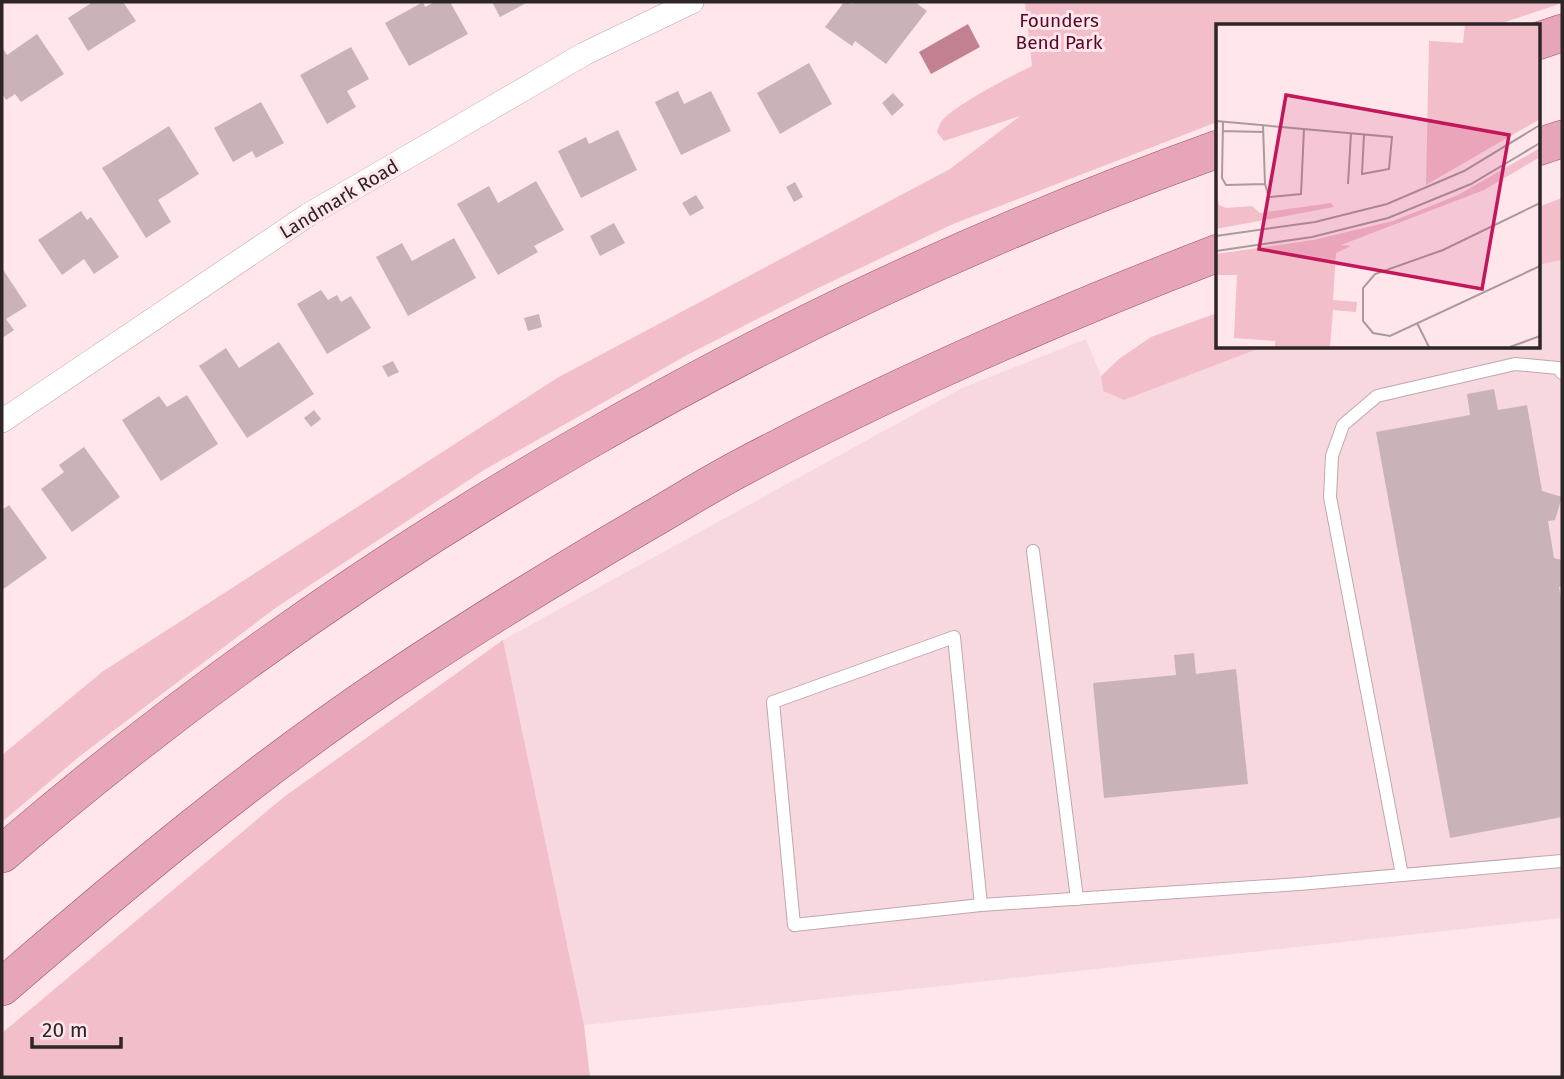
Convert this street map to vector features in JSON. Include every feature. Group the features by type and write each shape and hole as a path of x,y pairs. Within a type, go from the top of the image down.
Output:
{"main road":[{"path":"1540,40 1562,33"},
{"path":"1540,146 1562,139"},
{"path":"2,855 95,778 307,619 416,545 621,422 723,366 933,264 1053,212 1216,149"},
{"path":"2,987 126,880 279,763 383,687 595,552 745,465 902,387 1060,316 1216,253"}],"street":[{"name":"Landmark Road","path":"2,421 308,215 584,54 691,2"}],"lane":[{"path":"1402,875 1330,497 1332,456 1343,425 1377,396 1515,364 1558,368 1562,373"},
{"path":"1033,551 1077,899"},
{"path":"981,905 954,637 773,702 794,925 981,905 1562,861"}],"shaded area":[{"path":"968,24 980,47 931,74 919,52"},
{"path":"1562,260 1562,918 584,1025 503,640 962,388 1086,339 1101,376 1103,391 1124,400 1260,348 1540,348 1540,265"}],"green space":[{"name":"Founders Bend Park","path":"1025,2 1562,3 1499,24 1216,24 1216,122 953,224 816,289 687,355 484,470 274,609 80,756 2,822 2,755 102,672 557,378 950,169 1020,116 944,141 937,132 941,122 947,115 984,91 1032,66"},
{"path":"1562,198 1562,260 1540,265 1540,206"},
{"path":"1216,313 1216,348 1260,348 1124,400 1103,391 1101,376 1119,359 1151,337"},
{"path":"503,640 584,1025 590,1077 2,1077 2,1033 284,797"}],"building":[{"path":"93,2 123,2 136,21 88,51 68,18"},
{"path":"423,2 425,7 435,2 450,2 468,34 409,66 385,23"},
{"path":"492,2 528,2 500,17"},
{"path":"844,2 915,2 927,11 886,64 855,41 852,46 825,27"},
{"path":"37,34 64,74 21,102 15,94 6,100 2,93 2,47 7,55"},
{"path":"351,47 369,79 347,91 356,107 327,124 300,75"},
{"path":"809,63 832,104 780,134 757,93"},
{"path":"678,91 684,104 711,91 731,131 681,155 655,102"},
{"path":"893,93 904,105 892,116 882,103"},
{"path":"261,102 284,143 256,158 252,151 233,162 214,128"},
{"path":"169,126 199,174 158,200 171,222 146,238 102,168"},
{"path":"618,130 637,170 581,198 558,151 586,137 589,144"},
{"path":"536,181 564,230 534,246 538,252 498,275 457,204 489,186 498,203"},
{"path":"795,182 803,197 794,202 786,187"},
{"path":"696,195 704,208 690,216 682,203"},
{"path":"81,211 87,220 91,217 119,257 94,274 84,259 62,275 38,240"},
{"path":"614,223 625,243 600,256 590,236"},
{"path":"454,238 476,278 408,316 376,257 402,243 412,261"},
{"path":"2,268 27,306 6,319 14,330 2,338"},
{"path":"321,290 328,300 337,295 341,302 351,296 371,328 327,354 297,304"},
{"path":"539,314 542,327 528,331 524,318"},
{"path":"279,342 314,394 247,438 199,366 226,348 239,368"},
{"path":"393,361 399,372 388,377 382,366"},
{"path":"1494,389 1498,410 1527,405 1542,491 1562,497 1555,520 1548,521 1554,558 1562,560 1562,587 1559,587 1562,603 1562,817 1450,838 1376,432 1470,415 1467,394"},
{"path":"187,395 218,444 161,481 122,420 159,396 167,407"},
{"path":"314,410 321,419 311,427 304,418"},
{"path":"84,447 120,497 72,532 41,489 64,472 59,465"},
{"path":"9,505 47,558 2,590 2,510"},
{"path":"1194,653 1196,674 1236,669 1248,784 1104,798 1093,683 1176,675 1174,655"}]}
